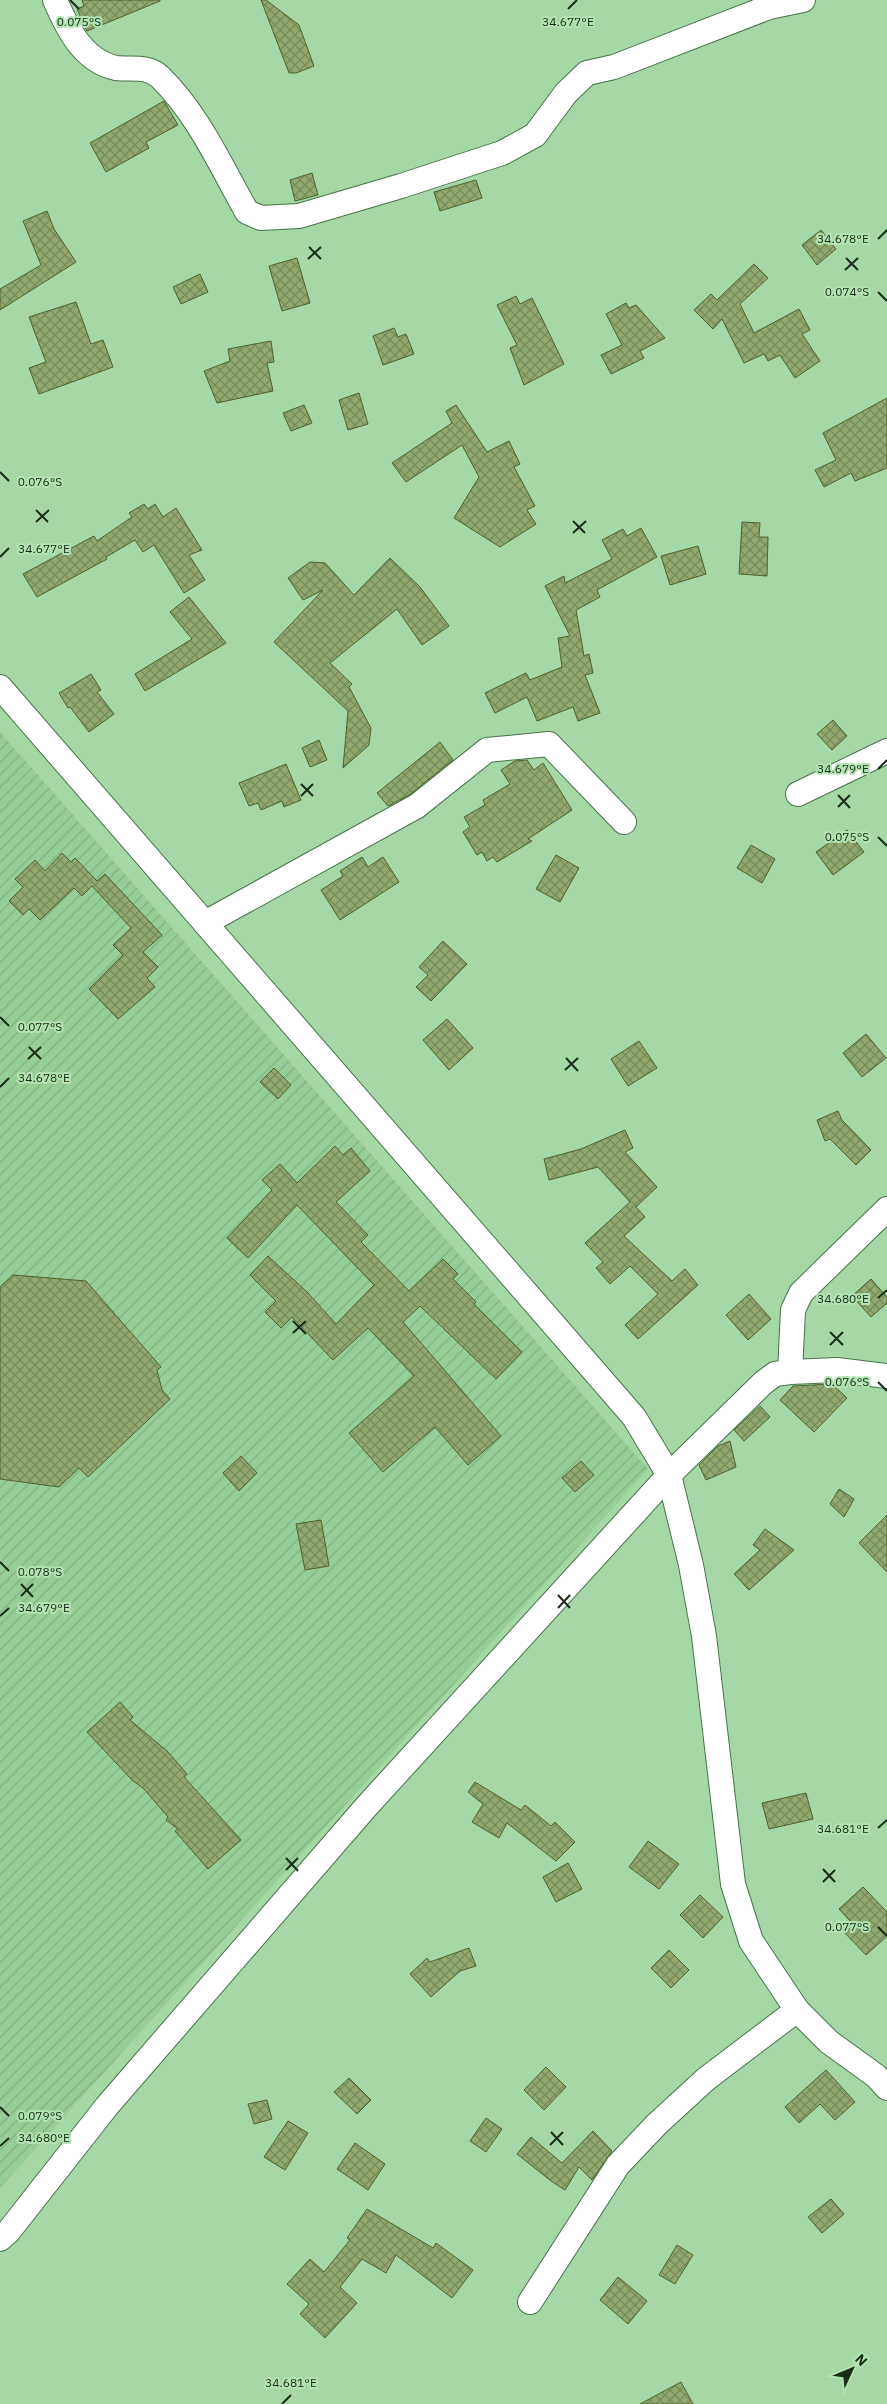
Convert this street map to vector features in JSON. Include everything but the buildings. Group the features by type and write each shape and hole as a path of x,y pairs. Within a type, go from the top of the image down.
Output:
{"street":[{"path":"54,0 67,27 94,60 117,68 140,68 158,75 188,109 247,212 261,218 299,216 401,186 502,153 535,135 566,93 587,73 614,67 769,7 803,0"},
{"path":"0,687 634,1417 669,1475 691,1565 704,1636 734,1884 751,1941 797,2010 829,2042 876,2076 887,2088"},
{"path":"205,923 417,806 487,750 549,744 624,822"},
{"path":"798,794 887,750"},
{"path":"790,1372 793,1310 802,1293 887,1209"},
{"path":"0,2239 8,2232 107,2106 366,1807 669,1475 763,1383 775,1374 790,1372 837,1370 887,1376"},
{"path":"530,2302 618,2165 657,2124 706,2079 797,2010"}],"shaded area":[{"path":"0,732 648,1469 0,2188"}]}
